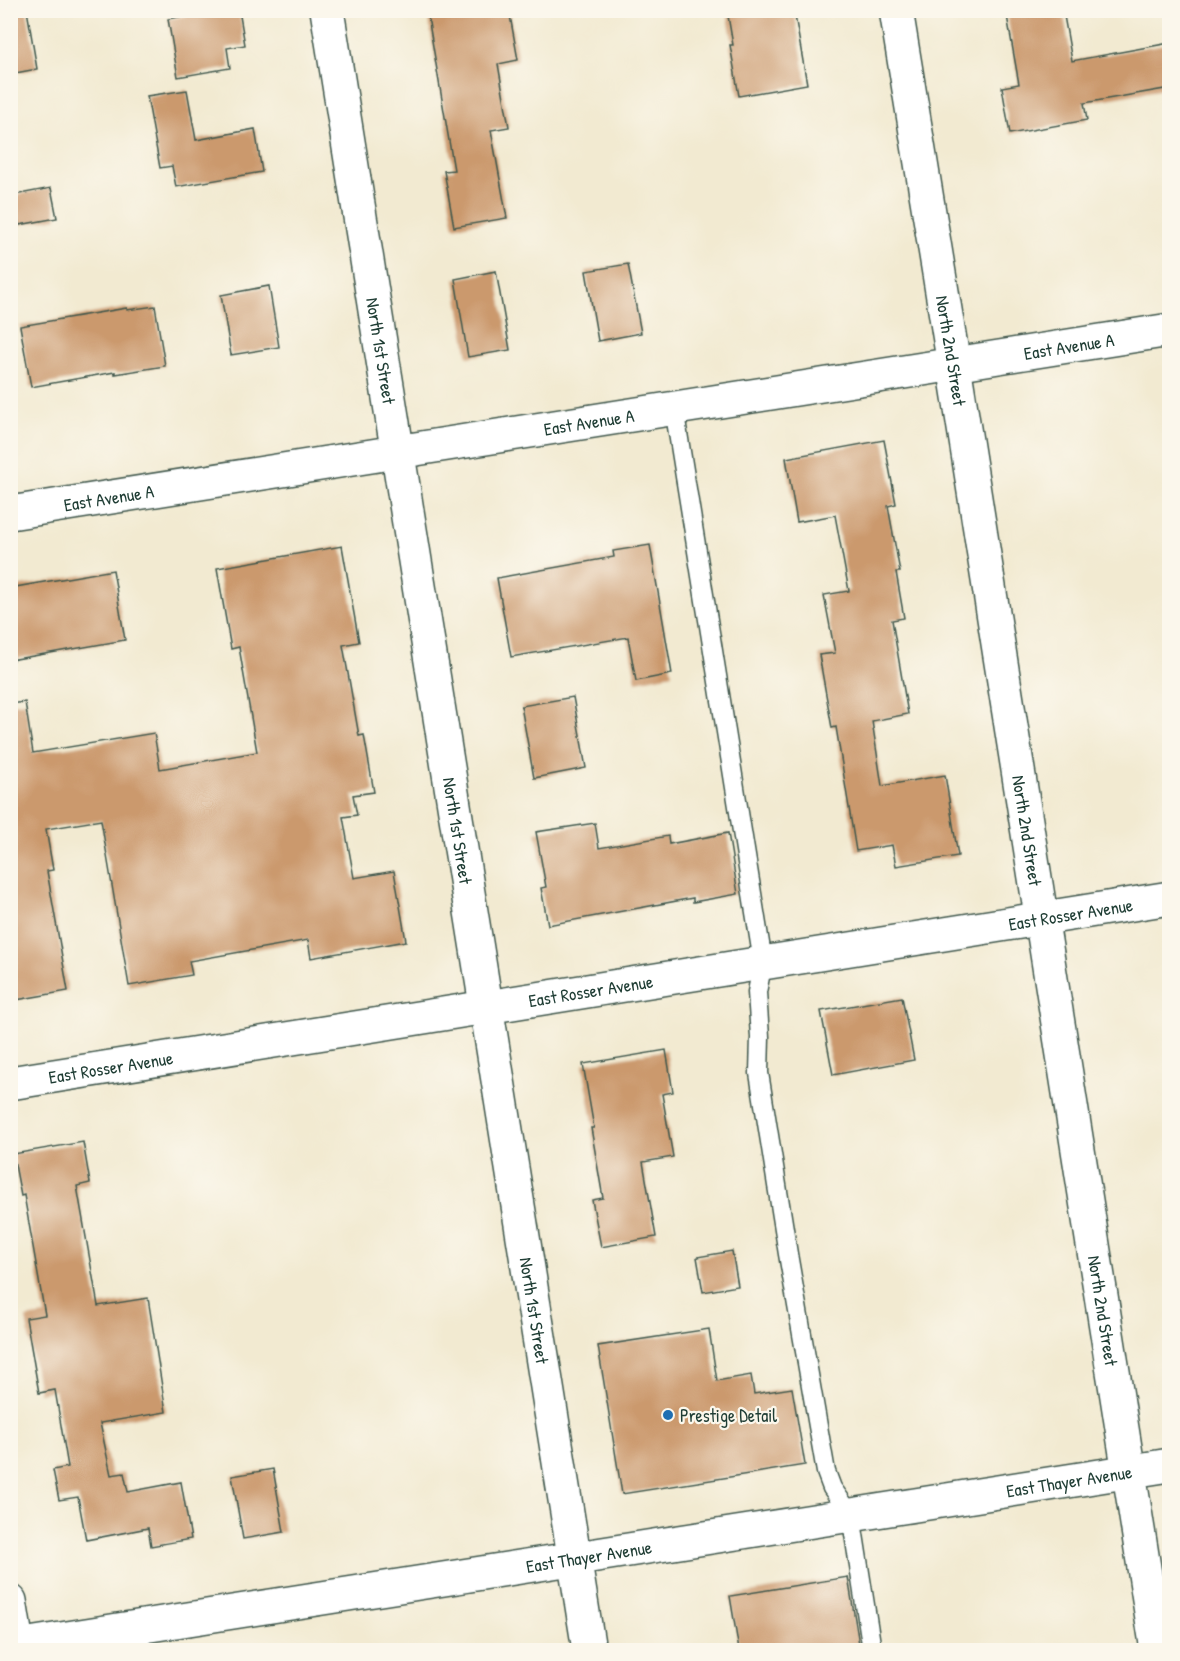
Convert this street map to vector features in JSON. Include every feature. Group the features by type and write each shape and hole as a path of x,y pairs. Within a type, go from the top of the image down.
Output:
{"street":[{"name":"North 1st Street","path":"327,10 589,1650"},
{"name":"North 2nd Street","path":"896,10 1156,1650"},
{"name":"East Avenue A","path":"10,513 1170,330"},
{"name":"East Rosser Avenue","path":"10,1083 1170,898"},
{"name":"East Thayer Avenue","path":"15,1648 1170,1465"},
{"path":"10,1601 15,1648"}],"lane":[{"path":"674,408 763,962 757,992 760,1037 759,1073 826,1472 832,1488 851,1515 872,1650"}],"building":[{"path":"10,10 27,10 37,69 10,74"},
{"path":"214,10 239,10 245,45 227,48 230,68 178,77 168,19"},
{"path":"468,10 509,10 518,60 498,64 509,127 491,130 507,218 454,227 444,171 454,170 428,17"},
{"path":"727,10 794,10 807,84 739,96 730,45 733,45"},
{"path":"1006,10 1063,10 1072,61 1170,43 1170,88 1084,103 1087,120 1010,134 1002,87 1019,84"},
{"path":"187,90 196,140 255,129 262,172 176,187 172,166 160,168 147,96"},
{"path":"51,188 57,218 19,225 14,195"},
{"path":"628,264 641,333 598,341 586,271"},
{"path":"496,271 510,350 468,357 455,279"},
{"path":"269,286 279,347 231,355 221,295"},
{"path":"155,306 165,366 115,374 115,372 31,387 20,326 127,308 127,310"},
{"path":"884,440 896,504 888,506 900,572 896,572 904,618 892,620 908,714 872,721 882,786 945,775 958,856 896,866 892,845 856,851 836,727 832,728 819,655 835,653 824,595 849,591 835,515 797,522 786,458"},
{"path":"650,545 672,674 636,681 628,637 511,657 497,578 614,557 613,551"},
{"path":"342,546 359,642 343,645 359,736 364,735 374,792 353,795 357,815 343,817 354,878 394,871 406,941 311,958 308,940 189,961 192,975 129,986 101,820 46,829 53,870 47,871 68,991 10,1001 10,704 25,702 33,753 154,733 160,769 257,752 239,647 231,649 217,568"},
{"path":"113,570 125,640 10,660 10,588"},
{"path":"573,697 586,768 534,778 521,706"},
{"path":"595,823 599,848 668,836 669,844 728,833 738,894 693,902 693,898 548,925 541,888 546,887 536,832"},
{"path":"902,997 914,1060 833,1075 821,1011"},
{"path":"666,1050 673,1092 662,1094 673,1157 643,1162 656,1237 601,1247 592,1200 603,1198 583,1064"},
{"path":"83,1142 90,1183 77,1186 98,1306 148,1298 166,1412 100,1423 111,1475 124,1473 128,1492 181,1482 191,1539 151,1546 148,1528 86,1540 78,1497 59,1500 53,1470 68,1467 55,1390 39,1393 26,1318 45,1315 24,1195 21,1196 13,1154"},
{"path":"732,1251 738,1286 703,1292 697,1257"},
{"path":"709,1329 717,1381 751,1375 754,1394 792,1388 805,1465 622,1494 598,1346"},
{"path":"273,1469 284,1532 243,1539 232,1476"},
{"path":"848,1577 860,1650 739,1650 730,1596"}],"place":[{"name":"Prestige Detail","path":"668,1415"}]}
